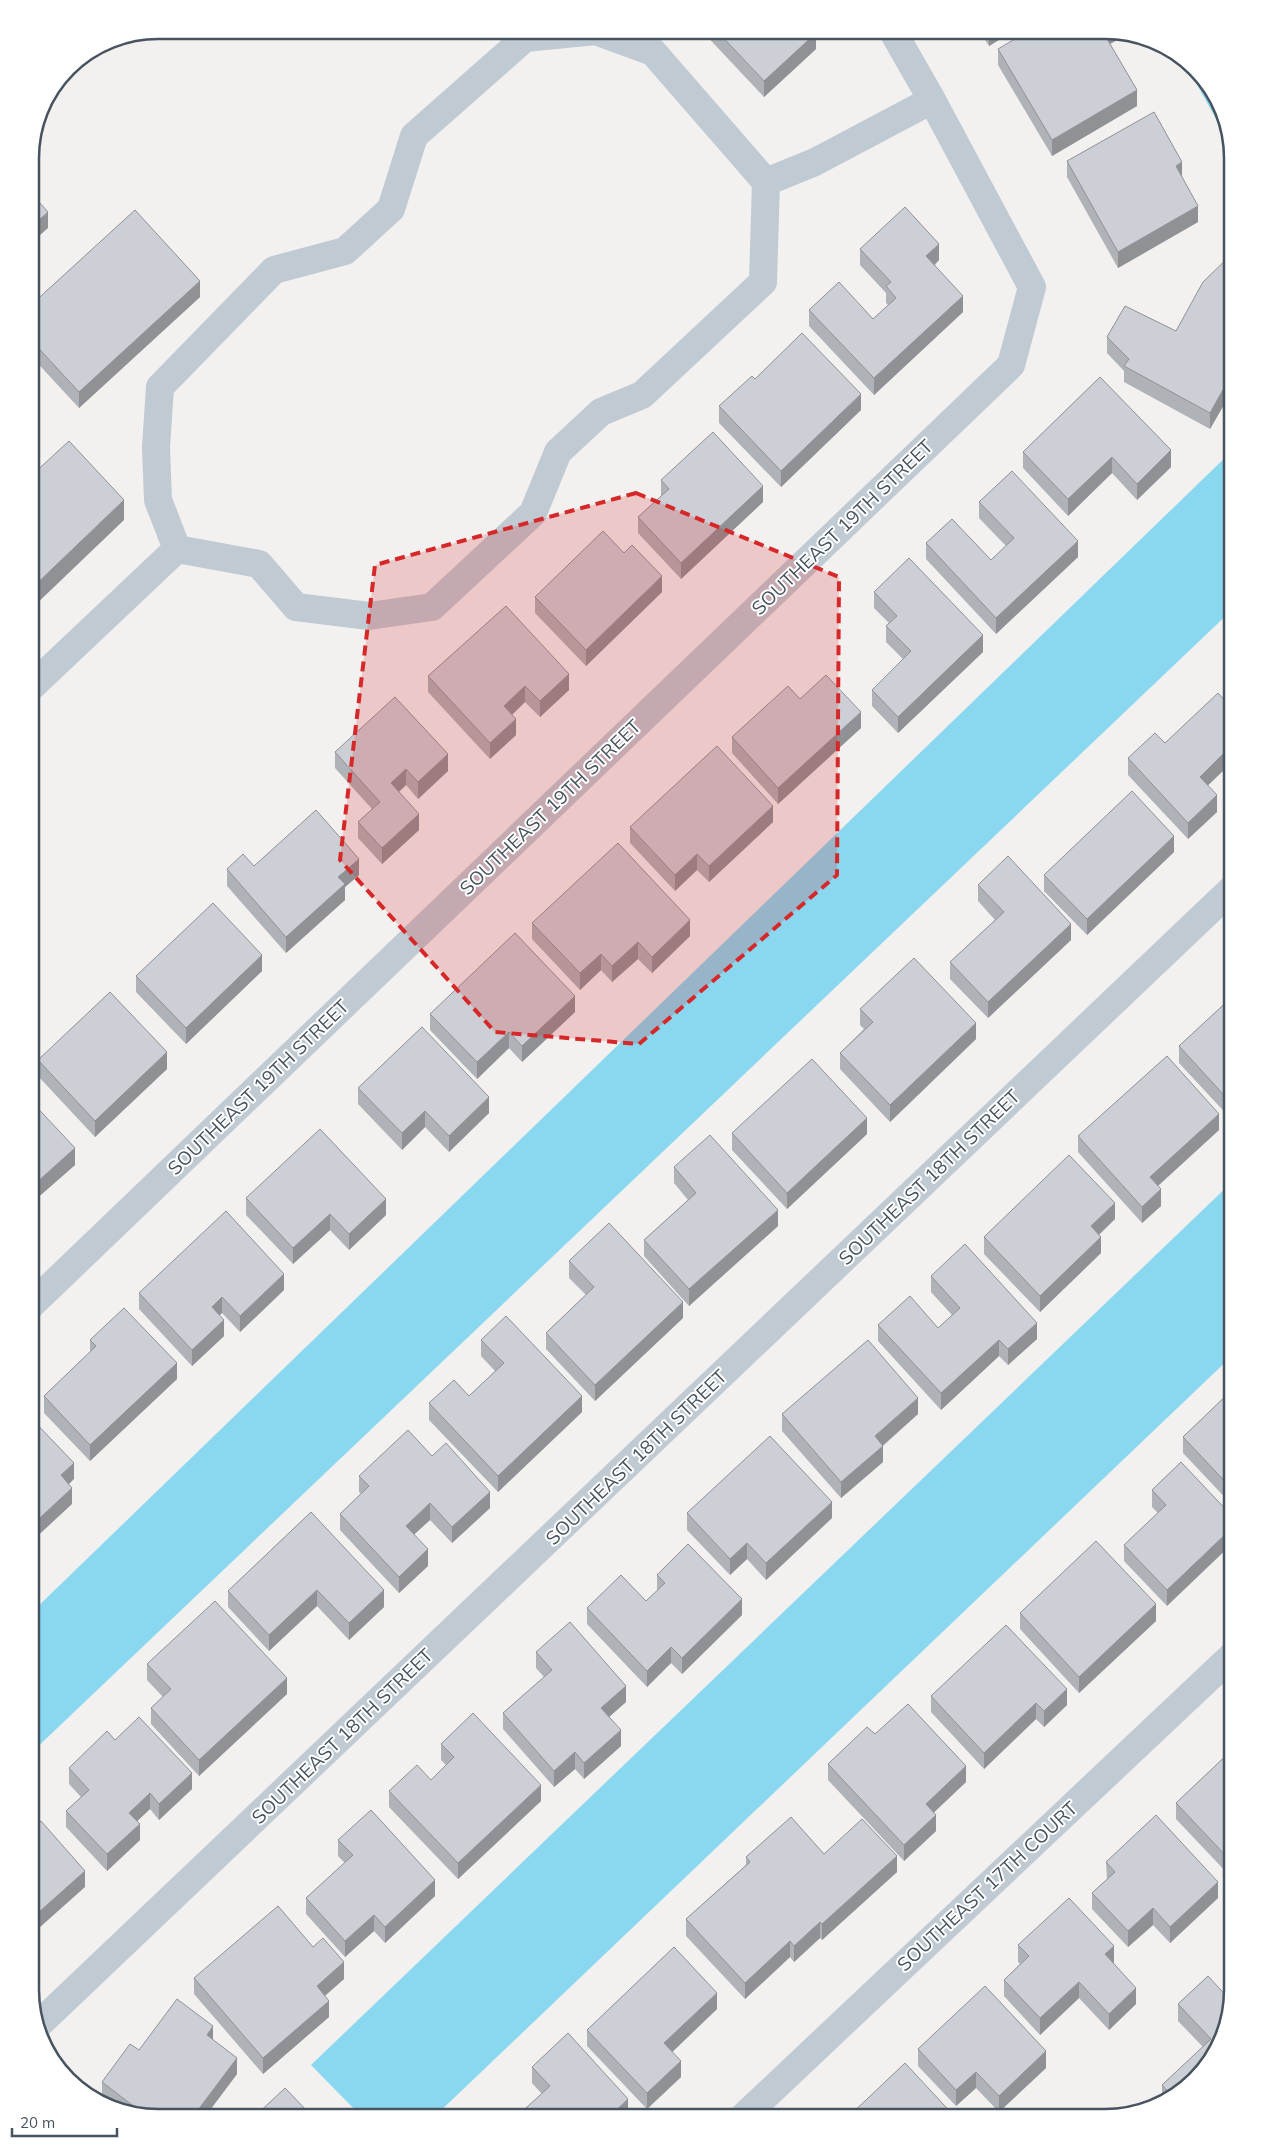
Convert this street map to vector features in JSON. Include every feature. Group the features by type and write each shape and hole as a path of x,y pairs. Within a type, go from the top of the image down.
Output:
{"street":[{"path":"177,549 158,500 156,447 160,388 274,270 345,251 391,209 414,136 524,39"},
{"path":"177,549 259,564 296,607 369,616 432,607 533,513 558,452 601,412 642,396 763,282 766,182 653,52 618,39"},
{"path":"766,182 815,162 932,100 897,39"},
{"name":"SOUTHEAST 19TH STREET","path":"39,1297 1011,365 1032,287 932,100"},
{"path":"39,679 177,549"},
{"name":"SOUTHEAST 18TH STREET","path":"43,2021 1224,897"},
{"name":"SOUTHEAST 17TH COURT","path":"752,2109 1224,1663"}],"highlighted area":[{"path":"636,493 839,577 837,875 639,1044 495,1032 340,860 375,565"}],"water":[{"path":"1192,76 1212,105 1219,124"},
{"path":"1224,459 1224,618 39,1745 39,1605"},
{"path":"1224,1190 1224,1364 442,2109 354,2109 311,2065"}],"building":[{"path":"724,39 810,39 764,81"},
{"path":"1015,39 1107,39 1137,90 1052,140 998,49"},
{"path":"1154,112 1182,162 1176,166 1198,206 1118,252 1067,161"},
{"path":"39,202 48,212 39,220"},
{"path":"905,207 939,244 926,256 963,296 874,378 809,310 839,282 873,319 896,298 886,286 891,282 860,249"},
{"path":"135,210 200,281 79,392 39,349 39,298"},
{"path":"1224,262 1224,388 1210,413 1124,366 1129,359 1107,337 1125,306 1176,331 1203,282"},
{"path":"802,333 861,394 781,471 719,406 752,376 755,379"},
{"path":"1100,377 1171,450 1137,484 1112,457 1068,499 1023,452"},
{"path":"713,432 763,486 681,563 638,517 669,489 661,480"},
{"path":"69,441 124,500 39,581 39,469"},
{"path":"1012,471 1078,541 996,618 926,543 952,519 991,560 1014,538 979,502"},
{"path":"603,531 624,553 632,545 662,576 586,650 535,597"},
{"path":"909,558 983,635 898,717 872,690 911,651 886,626 897,616 874,592"},
{"path":"506,606 569,674 540,701 525,686 504,706 516,719 490,743 428,676"},
{"path":"826,675 861,712 778,788 732,737 788,686 800,699"},
{"path":"1218,693 1224,700 1224,753 1200,777 1217,795 1188,823 1128,758 1155,733 1165,743"},
{"path":"395,697 448,754 418,782 406,769 391,783 419,814 382,848 358,822 380,802 335,752"},
{"path":"717,746 773,806 709,866 697,854 675,875 630,827"},
{"path":"1132,791 1174,836 1087,919 1044,875"},
{"path":"316,810 359,859 338,877 345,884 286,937 227,869 243,854 254,866"},
{"path":"618,843 690,920 652,957 638,942 612,966 601,954 580,973 532,923"},
{"path":"1008,856 1071,924 988,1002 950,962 1004,912 978,885"},
{"path":"213,903 262,955 186,1028 136,976"},
{"path":"515,933 575,996 522,1046 509,1032 477,1062 430,1014"},
{"path":"914,958 976,1023 890,1105 840,1053 873,1022 860,1009"},
{"path":"110,992 167,1052 95,1121 39,1059"},
{"path":"1224,1004 1224,1095 1179,1046"},
{"path":"422,1027 489,1097 449,1136 425,1111 402,1133 358,1088"},
{"path":"1167,1056 1219,1114 1150,1177 1161,1189 1142,1207 1078,1136"},
{"path":"812,1059 867,1118 787,1193 732,1133"},
{"path":"39,1110 75,1148 39,1180"},
{"path":"320,1129 386,1199 349,1234 330,1214 293,1248 246,1198"},
{"path":"710,1135 778,1210 689,1289 644,1240 696,1193 674,1167"},
{"path":"1069,1155 1115,1203 1091,1226 1101,1237 1040,1296 984,1237"},
{"path":"226,1211 284,1274 240,1316 222,1297 212,1307 224,1320 192,1350 139,1293"},
{"path":"609,1223 683,1302 595,1385 546,1333 594,1287 569,1261"},
{"path":"965,1244 1037,1323 1008,1349 999,1340 941,1393 878,1325 910,1296 938,1328 960,1308 931,1276"},
{"path":"124,1308 177,1363 90,1445 44,1396 96,1346 90,1340"},
{"path":"506,1316 582,1396 498,1476 429,1403 454,1380 469,1396 504,1363 481,1340"},
{"path":"868,1340 918,1398 875,1436 883,1446 841,1482 782,1414"},
{"path":"1224,1398 1224,1480 1183,1437"},
{"path":"39,1426 74,1463 61,1475 72,1488 39,1519"},
{"path":"408,1430 432,1456 446,1443 490,1492 452,1527 430,1503 406,1526 428,1549 399,1577 340,1514 369,1486 359,1476"},
{"path":"770,1436 832,1502 766,1563 747,1543 730,1559 687,1513"},
{"path":"1181,1462 1224,1507 1224,1536 1167,1590 1124,1545 1166,1505 1152,1490"},
{"path":"311,1512 384,1590 349,1623 317,1590 269,1635 228,1591"},
{"path":"1096,1541 1156,1604 1079,1677 1020,1613"},
{"path":"688,1544 742,1599 682,1658 671,1647 647,1671 587,1608 621,1575 646,1601 665,1583 657,1575"},
{"path":"215,1601 287,1678 199,1760 151,1708 171,1689 147,1664"},
{"path":"570,1622 626,1686 601,1708 621,1730 584,1763 575,1752 554,1771 503,1713 552,1670 536,1652"},
{"path":"1006,1625 1067,1689 1044,1711 1036,1703 984,1753 931,1696"},
{"path":"908,1704 966,1766 926,1804 936,1815 904,1845 828,1764 867,1727 875,1734"},
{"path":"473,1713 541,1785 458,1863 389,1791 417,1765 431,1780 454,1757 441,1744"},
{"path":"139,1717 192,1773 159,1804 150,1793 129,1813 140,1824 107,1854 66,1811 89,1790 69,1768 107,1731 115,1740"},
{"path":"1224,1758 1224,1854 1176,1803"},
{"path":"371,1810 435,1880 385,1927 374,1915 345,1941 306,1898 353,1855 338,1840"},
{"path":"1156,1815 1218,1882 1170,1927 1153,1908 1128,1931 1092,1893 1115,1872 1106,1862"},
{"path":"791,1817 824,1854 862,1819 897,1856 822,1924 820,1922 794,1946 790,1941 745,1983 686,1919 750,1862 746,1857"},
{"path":"41,1821 85,1871 39,1912 39,1823"},
{"path":"1069,1898 1114,1946 1105,1954 1136,1988 1109,2014 1079,1982 1040,2018 1004,1980 1029,1956 1018,1945"},
{"path":"278,1906 313,1947 323,1938 344,1962 317,1986 329,2001 263,2058 194,1978"},
{"path":"674,1947 717,1993 664,2043 681,2061 647,2093 587,2030"},
{"path":"1208,1976 1224,1993 1220,2021 1208,2050 1195,2069 1168,2091 1162,2085 1211,2039 1178,2004"},
{"path":"985,1986 1046,2051 999,2096 976,2072 956,2090 918,2049"},
{"path":"177,1999 213,2026 207,2035 237,2058 199,2109 150,2109 135,2107 102,2082 130,2044 139,2050"},
{"path":"568,2033 628,2099 617,2109 525,2109 550,2086 532,2067"},
{"path":"905,2063 948,2109 856,2109"},
{"path":"285,2088 305,2109 263,2109"}]}
